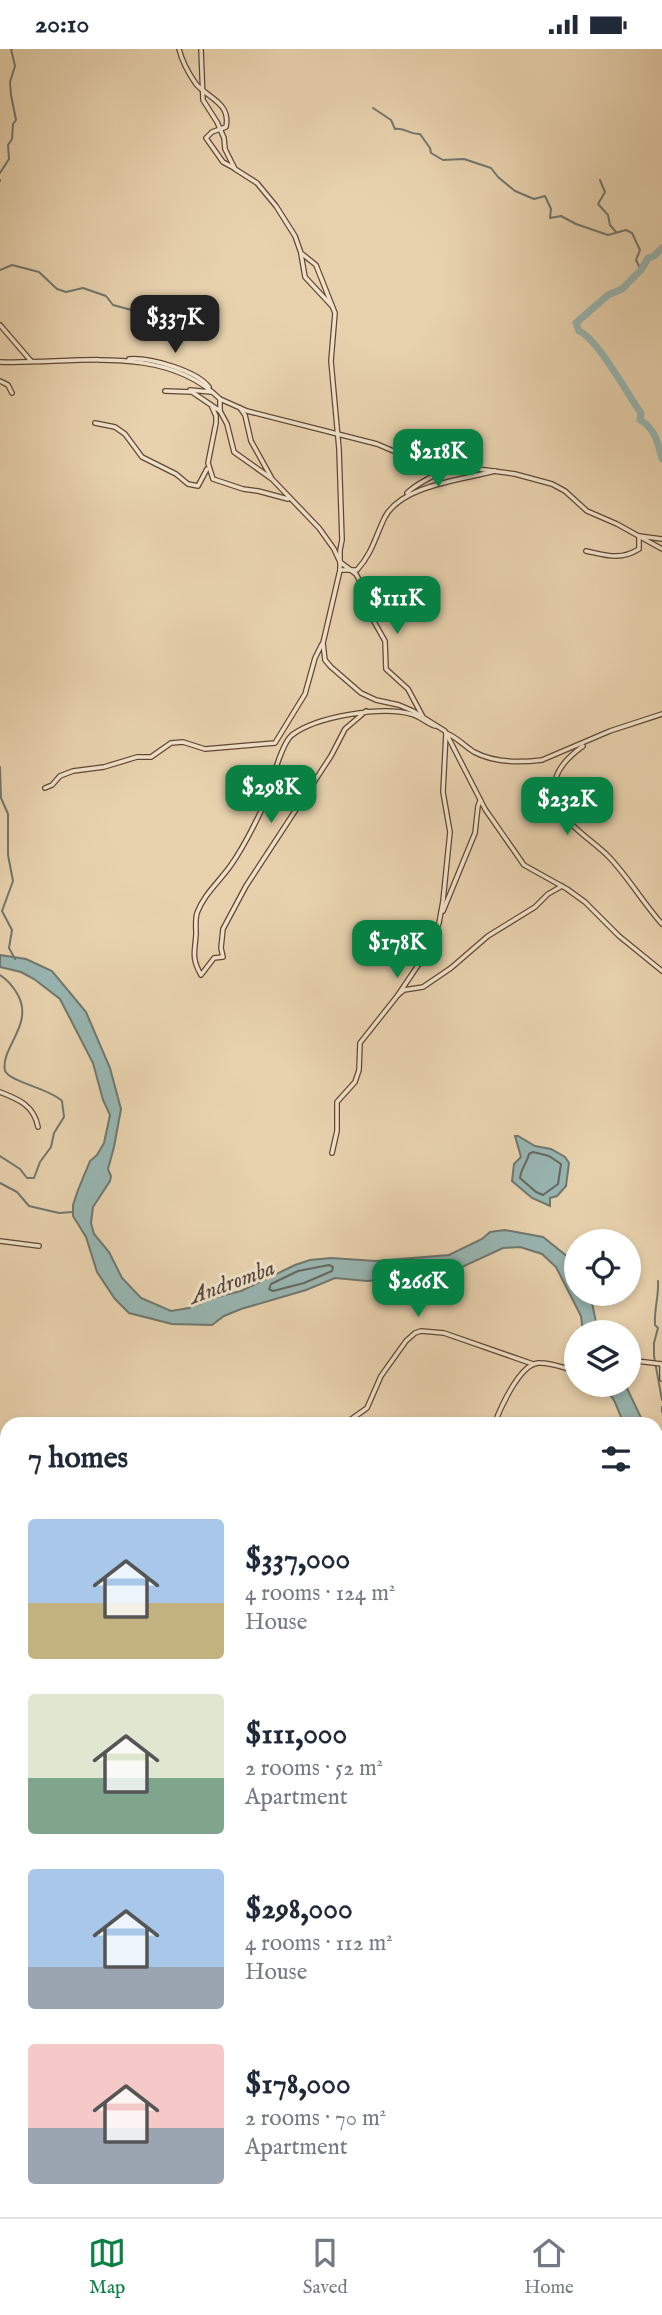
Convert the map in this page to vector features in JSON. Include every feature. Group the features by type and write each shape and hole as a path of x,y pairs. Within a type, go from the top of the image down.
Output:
{"street":[{"path":"179,49 188,70 202,89 215,98 228,120 226,127 207,134 206,138 223,162 267,193 288,224 301,253 305,277 333,307"},
{"path":"201,49 204,105 220,130 225,149 235,169"},
{"path":"45,788 60,776 73,771 104,767 137,757 151,757 171,743 183,742 205,749 230,745 253,747 275,743 305,694 315,658 323,643 340,570 342,540 338,434 331,361 335,313 316,265 301,253"},
{"path":"0,325 31,361"},
{"path":"0,362 122,360 160,366 211,390 220,399 239,407 377,444 410,458 471,464 475,468"},
{"path":"0,381 8,385 12,393"},
{"path":"185,390 220,411"},
{"path":"165,391 211,390"},
{"path":"220,399 220,411 227,424 234,452 272,479 319,528 340,562 356,574 361,582 368,611 386,641 386,669 408,689 423,717"},
{"path":"239,407 245,415 252,443 272,479"},
{"path":"95,423 115,427 125,434 142,457 193,486 200,484 208,463 216,423 212,408"},
{"path":"208,463 213,479 219,482 290,499"},
{"path":"340,570 356,570 367,559 386,515 406,495 451,463"},
{"path":"443,471 475,468 515,474 552,484 565,491 587,511 662,549"},
{"path":"406,495 495,471"},
{"path":"639,536 662,539"},
{"path":"586,551 603,557 629,554 639,549 639,536"},
{"path":"323,643 325,660 348,683 376,700 399,705 423,717 473,751 506,761 542,760 565,749 588,743"},
{"path":"366,711 345,730 331,756 314,777 246,886 223,929 223,957 214,958 201,975 193,951 198,912 203,900 232,865 258,817 285,743 292,735 340,717 366,711 414,714 439,728"},
{"path":"662,714 610,731 575,751 562,765 554,787 554,798 574,827 594,842 616,865 662,924"},
{"path":"446,733 480,801 524,865 585,902 619,936 662,971"},
{"path":"439,919 446,882 450,832 443,792 446,733"},
{"path":"332,1153 337,1131 337,1101 355,1081 359,1070 360,1043 398,995 429,949 475,833 480,801"},
{"path":"398,995 404,990 423,987 451,968 488,936 535,907 548,894 562,886"},
{"path":"0,1092 13,1096 29,1107 36,1117 38,1127"},
{"path":"0,1241 39,1246"},
{"path":"354,1417 367,1408 381,1376 406,1341 421,1331 444,1333 533,1364 564,1368"},
{"path":"662,1357 659,1364 662,1379"},
{"path":"641,1362 659,1364"},
{"path":"498,1417 517,1378 533,1364"}],"water":[{"path":"0,955 26,959 52,971 86,1012 110,1068 121,1109 108,1169 110,1181 93,1207 91,1223 94,1234 109,1252 122,1278 141,1298 171,1311 189,1308 241,1291 310,1260 331,1258 376,1261 449,1255 482,1239 490,1232 505,1230 543,1237 564,1254 564,1283 556,1267 542,1254 520,1247 503,1248 449,1273 367,1281 335,1278 306,1290 241,1309 212,1325 172,1324 129,1313 115,1299 97,1272 86,1237 73,1216 78,1190 90,1161 104,1143 110,1115 93,1063 60,999 21,972 0,967"},
{"path":"515,1136 535,1146 551,1149 565,1157 569,1163 566,1186 557,1196 550,1198 550,1206 532,1198 512,1181 514,1164 521,1157"},
{"path":"576,1306 593,1306 596,1320 582,1320"},
{"path":"612,1397 631,1397 641,1417 621,1417"}],"waterway":[{"path":"0,173 9,159 8,145 16,120 10,82 15,66 11,49"},
{"path":"373,108 391,120 395,129 420,134 431,153 443,160 464,159 491,168 515,191 534,199 545,196 551,209 550,218 561,216 608,235 626,230 632,233 640,250 636,260 641,270"},
{"path":"600,180 605,192 598,204 608,215 610,225 616,232"},
{"path":"662,248 648,258 641,270 622,289 608,295 576,323 579,331 603,355 641,413 640,420 652,432 662,459"},
{"path":"0,270 12,265 39,272 57,289 66,292 83,288 106,296 113,305 146,316 181,310"},
{"path":"0,767 1,798 8,814 8,855 13,881 2,911 12,930 9,948 15,959"},
{"path":"0,975 14,989 22,1006 20,1026 7,1054 5,1071 15,1079 56,1096 62,1101 64,1117 34,1178 27,1178 20,1169 0,1156"},
{"path":"0,1183 17,1192 29,1206 59,1213 73,1212"},
{"path":"658,1281 655,1319 658,1328 654,1356 662,1400"},
{"path":"662,1407 662,1412"}],"water label":[{"name":"Andromba","path":"232,1281"}]}
